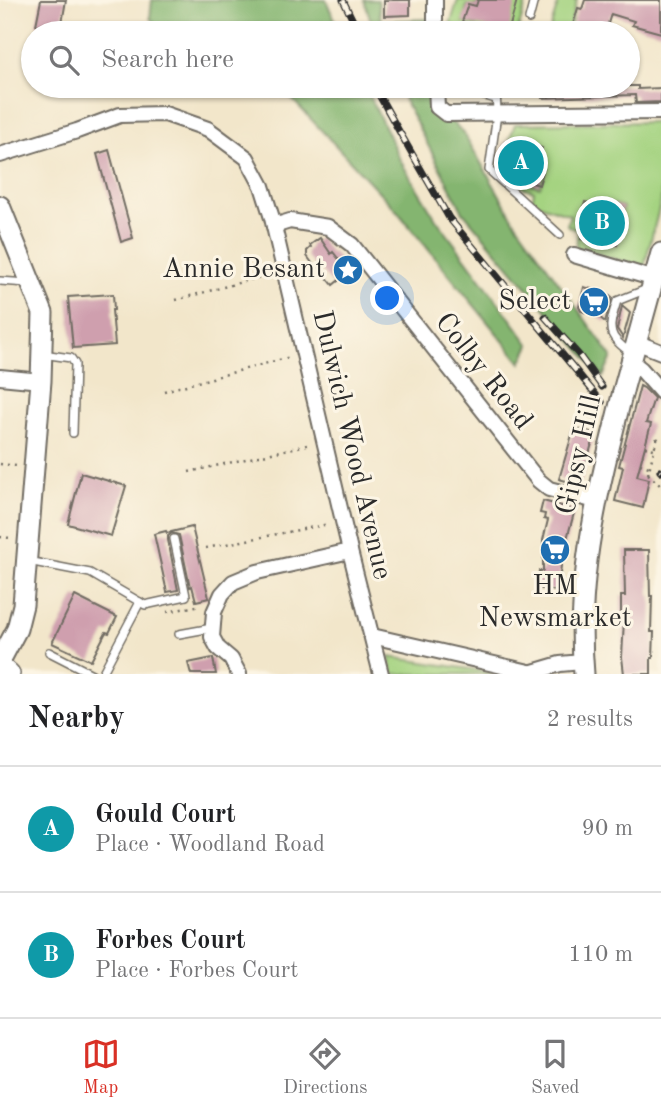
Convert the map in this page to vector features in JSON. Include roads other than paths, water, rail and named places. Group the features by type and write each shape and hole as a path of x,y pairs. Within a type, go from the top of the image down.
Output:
{"main road":[{"path":"0,663 9,674"}],"street":[{"path":"435,0 435,21"},
{"path":"437,98 437,107 446,114 496,107 661,112"},
{"name":"Dulwich Wood Avenue","path":"0,155 120,115 165,114 208,129 247,158 262,186 274,226 381,674"},
{"path":"0,206 43,313 41,381 22,614 0,663"},
{"name":"Colby Road","path":"274,226 289,221 328,227 352,245 538,480 549,489 596,501"},
{"name":"Gipsy Hill","path":"583,668 582,599 596,501 661,253"},
{"path":"574,255 654,283"},
{"path":"661,352 634,353 641,369 661,392"},
{"path":"0,377 41,381"},
{"path":"239,674 231,659 218,648 212,637 214,612 222,594 233,582 257,572 350,551"},
{"path":"372,636 528,673 560,664 583,668"}],"lane":[{"path":"529,19 534,0"},
{"path":"478,98 496,107"},
{"path":"496,98 489,170 560,235"},
{"path":"0,281 31,283"},
{"path":"634,353 617,343 610,326 617,301 654,283"},
{"path":"42,354 71,358 75,364 74,433"},
{"path":"27,561 90,573 145,605 186,596 174,539"},
{"path":"102,674 140,602"},
{"path":"179,634 212,628"},
{"path":"50,652 92,674"}],"railway":[{"path":"343,0 353,21"},
{"path":"381,98 449,218 602,402"},
{"path":"545,317 579,355 602,387"}],"place":[{"name":"Gould Court","path":"521,163"},
{"name":"Forbes Court","path":"602,223"},
{"name":"Annie Besant","path":"348,270"},
{"name":"Select","path":"594,302"},
{"name":"HM Newsmarket","path":"555,550"}]}
